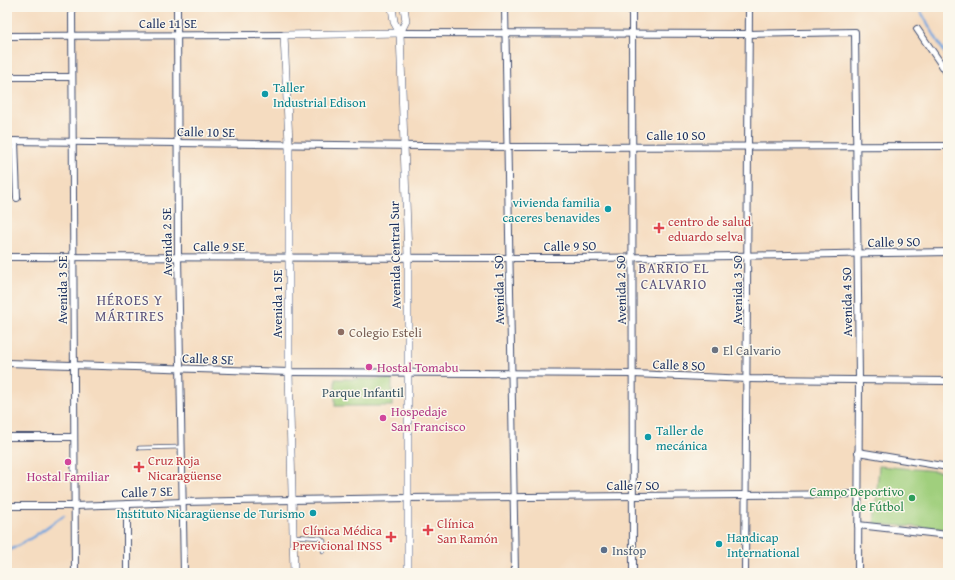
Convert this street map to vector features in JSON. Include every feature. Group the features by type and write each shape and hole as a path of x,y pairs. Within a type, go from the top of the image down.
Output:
{"street":[{"name":"Avenida 3 SE","path":"72,7 75,573"},
{"name":"Avenida 2 SE","path":"177,7 178,257 184,573"},
{"name":"Avenida Central Sur","path":"392,7 394,22 400,33 405,144 409,373 408,573"},
{"name":"Avenida Central Sur","path":"400,33 406,21 404,7"},
{"name":"Avenida 1 SO","path":"506,7 515,573"},
{"name":"Avenida 2 SO","path":"632,7 632,256 634,374 633,573"},
{"name":"Avenida 3 SO","path":"745,573 748,379 749,7"},
{"path":"917,29 948,74"},
{"path":"400,33 506,32 749,34"},
{"name":"Avenida 4 SO","path":"749,34 856,32 859,379 858,573"},
{"name":"Calle 11 SE","path":"7,36 400,33"},
{"name":"Avenida 1 SE","path":"284,35 289,143 289,372 294,500 294,573"},
{"path":"7,77 72,77"},
{"name":"Calle 10 SE","path":"7,141 405,144"},
{"path":"15,141 17,198"},
{"name":"Calle 10 SO","path":"405,144 509,147 948,146"},
{"name":"Calle 9 SO","path":"408,256 509,258 748,256 948,252"},
{"name":"Calle 9 SE","path":"7,257 408,256"},
{"name":"Calle 8 SE","path":"7,363 289,372 409,373"},
{"name":"Calle 8 SO","path":"409,373 634,374 748,379 948,381"},
{"path":"7,437 74,437"},
{"path":"858,452 948,467"},
{"name":"Calle 7 SO","path":"408,498 858,494"},
{"name":"Calle 7 SE","path":"7,506 75,506 183,502 408,498"},
{"path":"127,504 127,573"},
{"path":"858,525 948,535"}],"lane":[{"path":"139,448 182,447"},
{"path":"294,536 321,538 324,541 323,551"}],"green space":[{"name":"Parque Infantil","path":"335,379 392,379 392,406 335,406"},
{"name":"Campo Deportivo de Fútbol","path":"879,466 948,472 948,529 874,524"}],"waterway":[{"path":"921,7 920,10 948,59"},
{"path":"7,552 33,537 64,515"}],"place":[{"name":"Taller Industrial Edison","path":"265,94"},
{"name":"vivienda familia caceres benavides","path":"608,209"},
{"name":"centro de salud eduardo selva","path":"659,228"},
{"name":"Colegio Esteli","path":"341,332"},
{"name":"El Calvario","path":"715,350"},
{"name":"Hostal Tomabu","path":"369,367"},
{"name":"Hospedaje San Francisco","path":"383,418"},
{"name":"Taller de mecánica","path":"648,437"},
{"name":"Hostal Familiar","path":"68,462"},
{"name":"Cruz Roja Nicaragüense","path":"139,467"},
{"name":"Campo Deportivo de Fútbol","path":"912,498"},
{"name":"Instituto Nicaragüense de Turismo","path":"313,513"},
{"name":"Clínica San Ramón","path":"428,530"},
{"name":"Clínica Médica Previcional INSS","path":"391,537"},
{"name":"Handicap International","path":"719,544"},
{"name":"Insfop","path":"604,550"}],"district":[{"name":"BARRIO EL CALVARIO","path":"674,276"},
{"name":"HÉROES Y MÁRTIRES","path":"130,308"}]}
